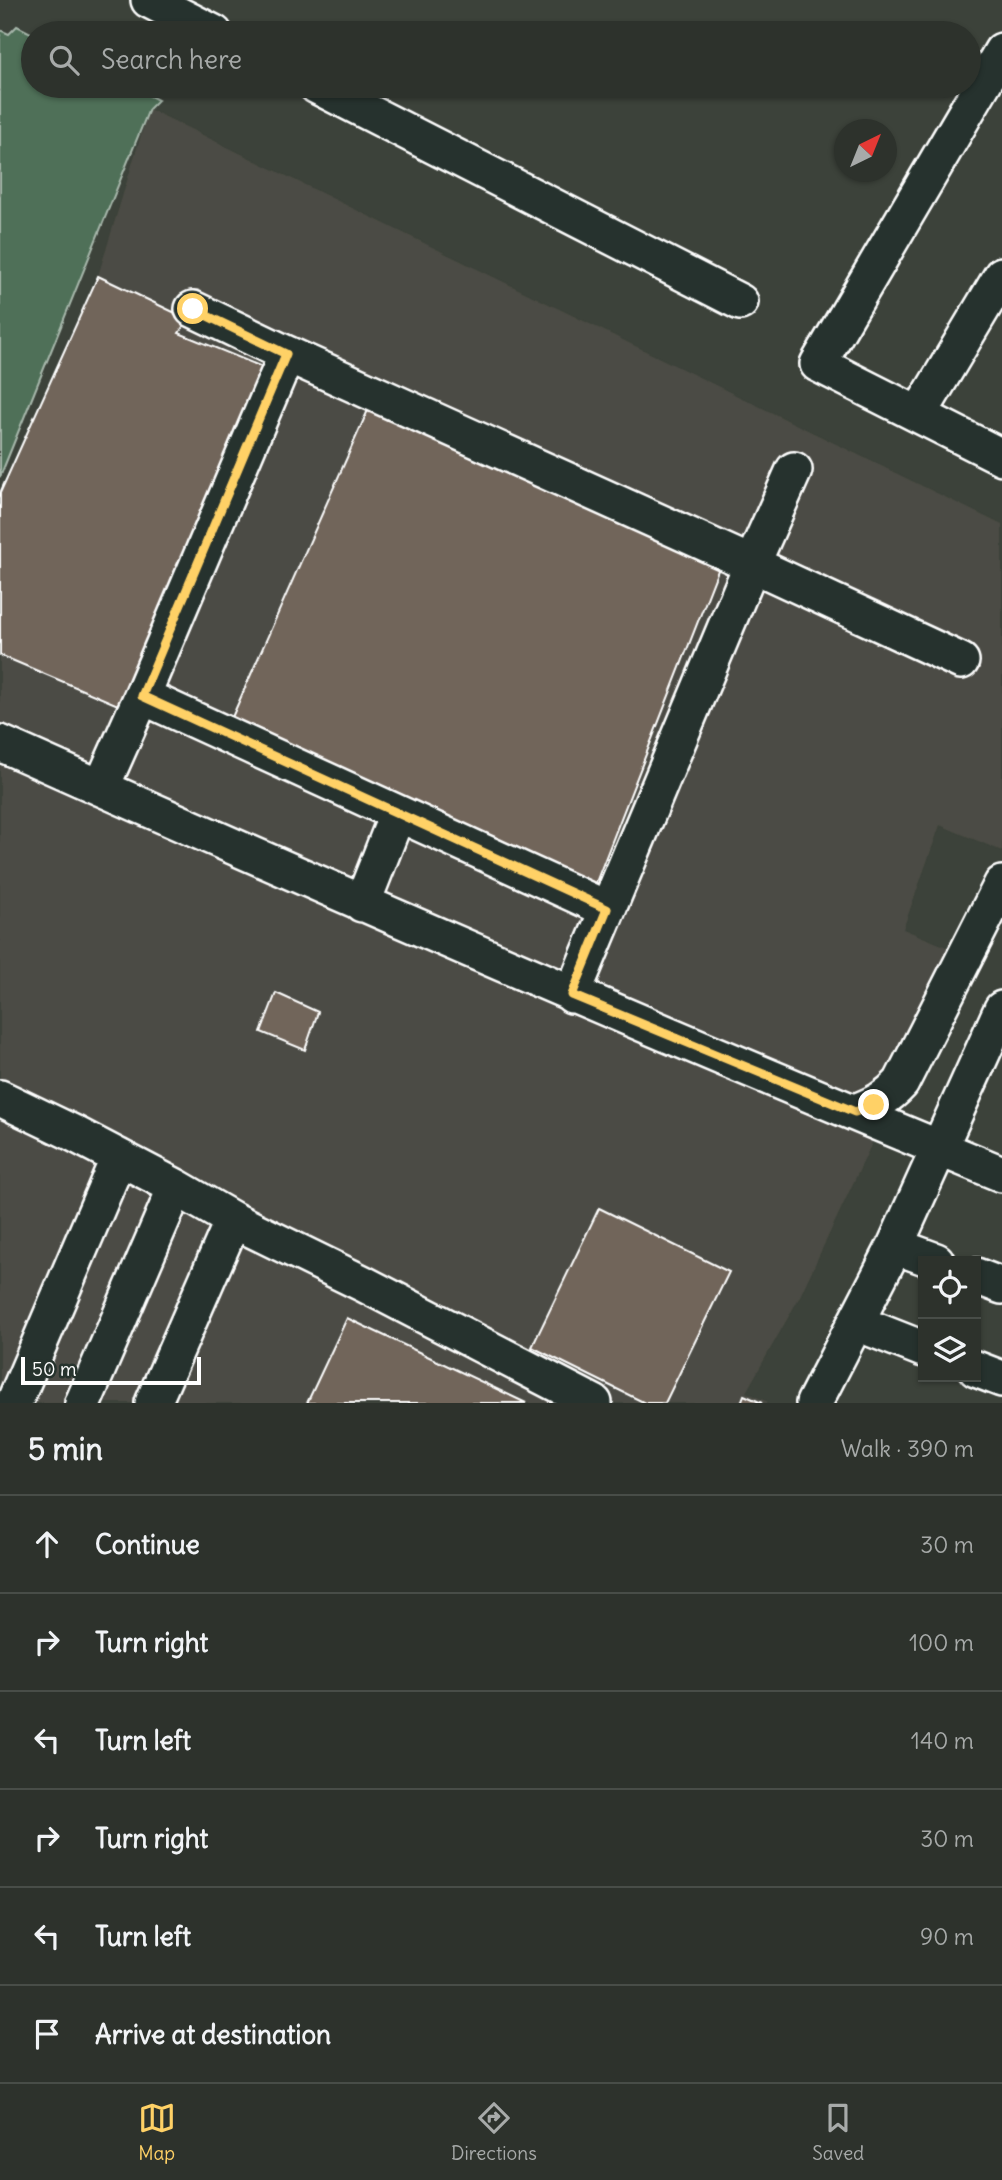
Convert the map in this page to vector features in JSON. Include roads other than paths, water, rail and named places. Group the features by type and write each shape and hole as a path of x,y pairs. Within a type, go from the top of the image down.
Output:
{"street":[{"path":"149,0 190,21"},
{"path":"1002,51 992,94 818,364 1002,457"},
{"path":"340,98 740,302"},
{"path":"919,414 1002,275"},
{"path":"193,309 286,354 961,661"},
{"path":"101,788 286,354"},
{"path":"572,995 794,470"},
{"path":"142,696 607,909"},
{"path":"0,743 572,995 1002,1174"},
{"path":"362,904 397,815"},
{"path":"855,1112 889,1096 901,1083 1002,884"},
{"path":"814,1403 895,1246 1002,1009"},
{"path":"0,1098 119,1157 233,1220 365,1284 594,1403"},
{"path":"14,1403 119,1157"},
{"path":"83,1403 176,1187"},
{"path":"153,1403 233,1220"},
{"path":"895,1246 922,1256"},
{"path":"981,1278 1002,1286"},
{"path":"857,1323 918,1347"},
{"path":"981,1371 1002,1379"}]}
